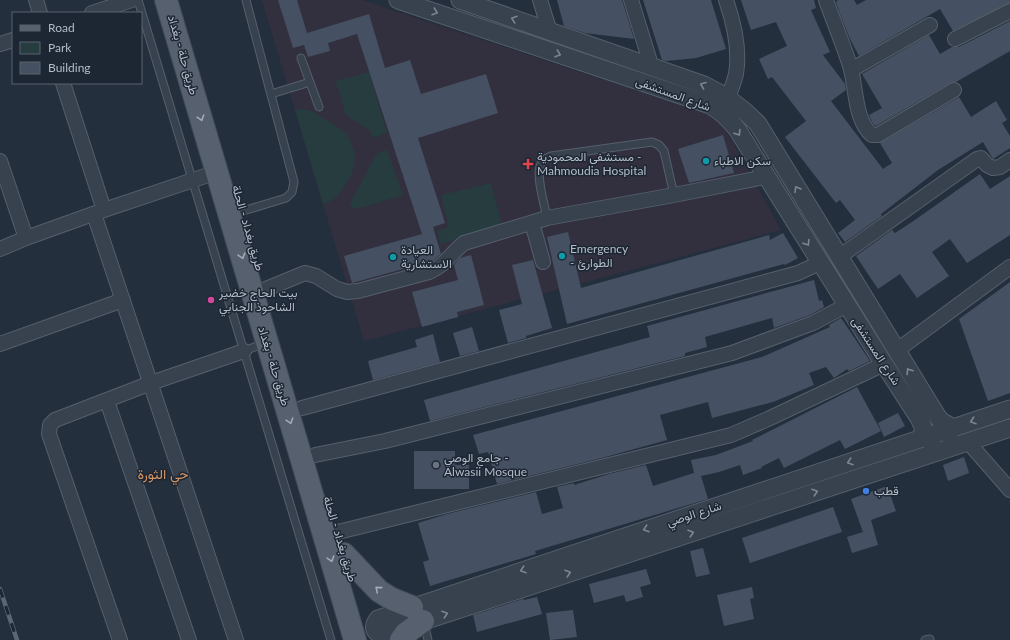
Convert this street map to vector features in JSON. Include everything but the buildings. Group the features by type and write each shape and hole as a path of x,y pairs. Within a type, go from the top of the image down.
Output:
{"main road":[{"name":"طريق حلة - بغداد","path":"166,0 355,640"},
{"name":"طريق بغداد - الحلة","path":"182,0 344,554 384,638"},
{"path":"344,554 379,591 392,599 421,623 406,633 384,638"}],"street":[{"path":"36,0 40,12"},
{"path":"95,12 132,0"},
{"name":"شارع المستشفى","path":"398,0 710,105 740,107 758,124 896,351 923,409"},
{"name":"شارع المستشفى","path":"460,0 704,85 722,94 724,105 730,120 884,364 923,409"},
{"path":"540,0 550,32"},
{"path":"632,0 652,68"},
{"path":"724,105 736,74 737,56 733,21 726,0"},
{"path":"826,0 851,70 857,105 867,131 872,135 878,135 954,90"},
{"path":"955,39 1010,11"},
{"path":"851,70 930,25"},
{"path":"0,44 12,40"},
{"path":"63,84 123,300 236,640"},
{"path":"839,257 977,159 981,158 987,165 993,168 1000,167 1010,160"},
{"path":"0,161 26,238"},
{"path":"0,249 26,238 99,212 217,172"},
{"path":"266,289 305,273 316,276 337,289 348,292 358,291 430,272 440,267 457,248 464,243 548,218 765,177"},
{"path":"532,223 543,262"},
{"path":"302,408 798,273 820,263"},
{"path":"896,351 1010,267"},
{"path":"0,344 123,300"},
{"path":"315,455 385,441 732,353 813,323 847,305"},
{"path":"120,640 49,434 50,426 55,420 151,383 244,350"},
{"path":"338,532 731,435 884,364"},
{"path":"107,401 190,640"},
{"path":"923,409 927,426 943,440 1010,490"},
{"name":"شارع الوصي","path":"384,638 376,633 374,628 374,623 378,619 421,623 943,440 1010,409"},
{"name":"شارع الوصي","path":"943,440 1010,428"}],"lane":[{"path":"138,0 142,12"},
{"path":"243,211 286,198 292,192 294,182 246,0"},
{"path":"142,13 331,640"},
{"path":"301,58 319,107"},
{"path":"271,94 310,82"},
{"path":"548,218 538,174 540,165 544,160 551,156 652,142 659,145 664,151 674,195"},
{"path":"244,350 267,342"},
{"path":"925,640 930,640"}],"shaded area":[{"name":"مستشفى المحمودية - Mahmoudia Hospital","path":"262,0 362,0 719,118 781,230 364,341"}],"green space":[{"path":"369,72 387,133 373,138 370,130 346,115 336,81"},
{"path":"295,110 308,110 315,113 339,128 348,135 353,149 355,157 352,173 337,197 323,204"},
{"path":"387,150 403,195 357,209 351,207 350,204 377,153"},
{"path":"491,183 502,227 440,244 437,231 449,227 441,195"}],"railway":[{"path":"0,589 17,640"}],"place":[{"name":"سكن الاطباء","path":"706,161"},
{"name":"مستشفى المحمودية - Mahmoudia Hospital","path":"528,164"},
{"name":"Emergency - الطوارئ","path":"562,256"},
{"name":"العيادة الاستشارية","path":"393,257"},
{"name":"بيت الحاج خضير الشاحوذ الجنابي","path":"211,300"},
{"name":"جامع الوصي - Alwasii Mosque","path":"436,465"},
{"name":"قطب","path":"866,491"}],"district":[{"name":"حي الثورة","path":"163,474"}]}
